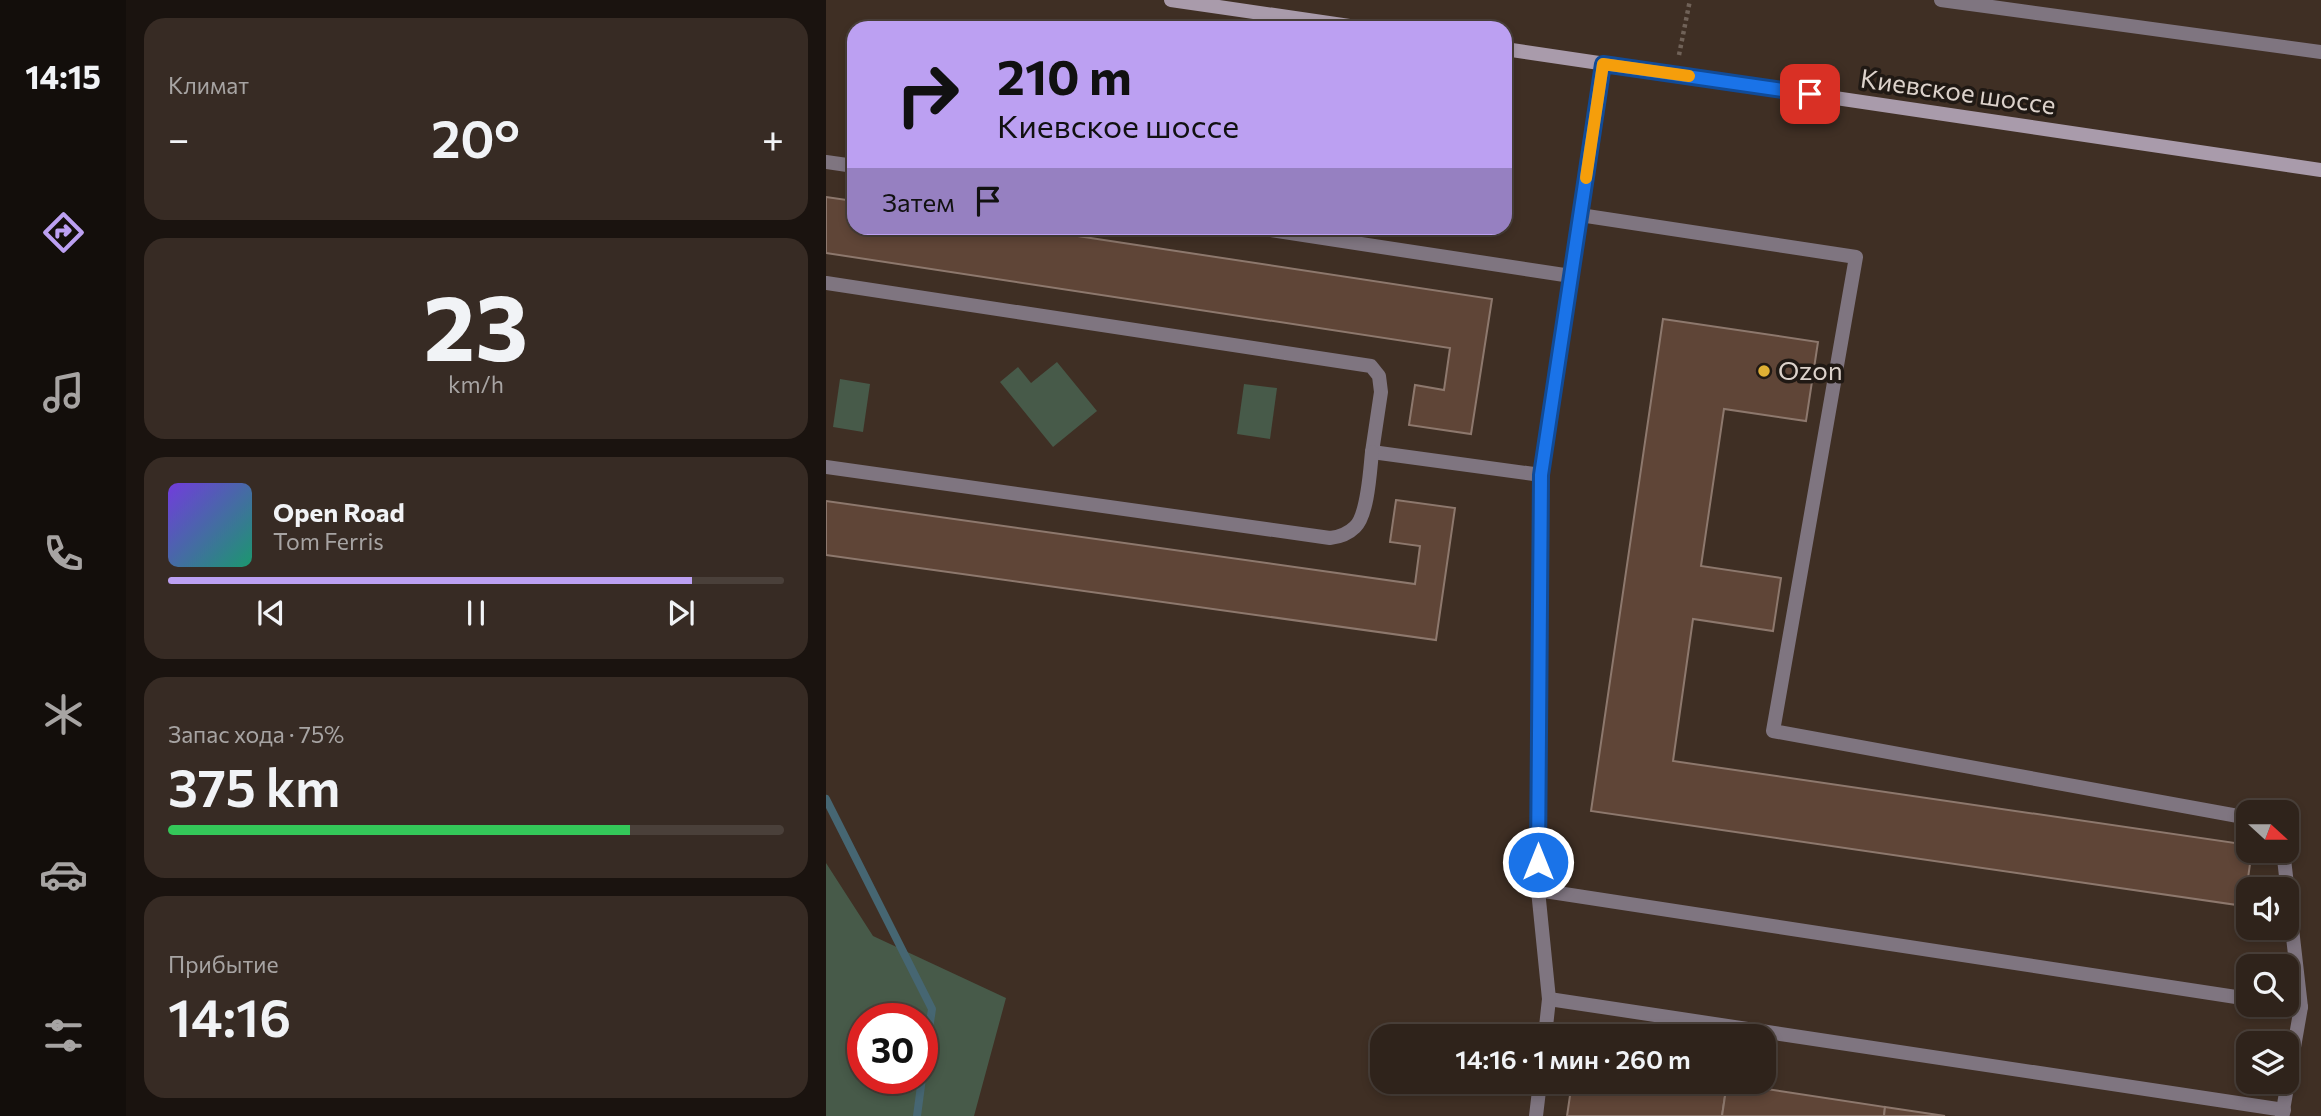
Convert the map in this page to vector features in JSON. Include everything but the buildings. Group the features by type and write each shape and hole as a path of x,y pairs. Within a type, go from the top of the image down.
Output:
{"main road":[{"path":"1171,0 1315,21"},
{"name":"Киевское шоссе","path":"1512,50 2321,170"}],"street":[{"path":"1941,0 2321,52"},
{"path":"1546,1024 1549,999 1538,890 1541,475 1603,64"},
{"path":"826,162 847,165"},
{"path":"1580,215 1856,257 1773,730 2236,816"},
{"path":"1303,235 1571,276"},
{"path":"826,283 1370,366 1379,376 1381,392 1364,507 1357,526 1342,536 1330,538 826,467"},
{"path":"1372,452 1541,475"},
{"path":"2284,863 2290,954"},
{"path":"1538,890 2236,997"},
{"path":"1549,999 2283,1113 2293,1017"},
{"path":"1536,1116 1539,1094"}],"path":[{"path":"1679,55 1690,0"}],"green space":[{"path":"1057,362 1097,411 1053,447 1000,382 1018,367 1031,383"},
{"path":"840,379 870,384 863,432 833,427"},
{"path":"1244,384 1277,388 1270,439 1237,434"},
{"path":"826,863 873,936 1006,998 974,1116 826,1116"}],"waterway":[{"path":"826,799 929,1003"},
{"path":"917,1116 920,1094"}],"slow traffic":[{"path":"1586,178 1603,64 1689,76"}],"place":[{"name":"Ozon","path":"1764,371"}],"route":[{"path":"1538,862 1541,475 1603,64 1810,94"}]}
